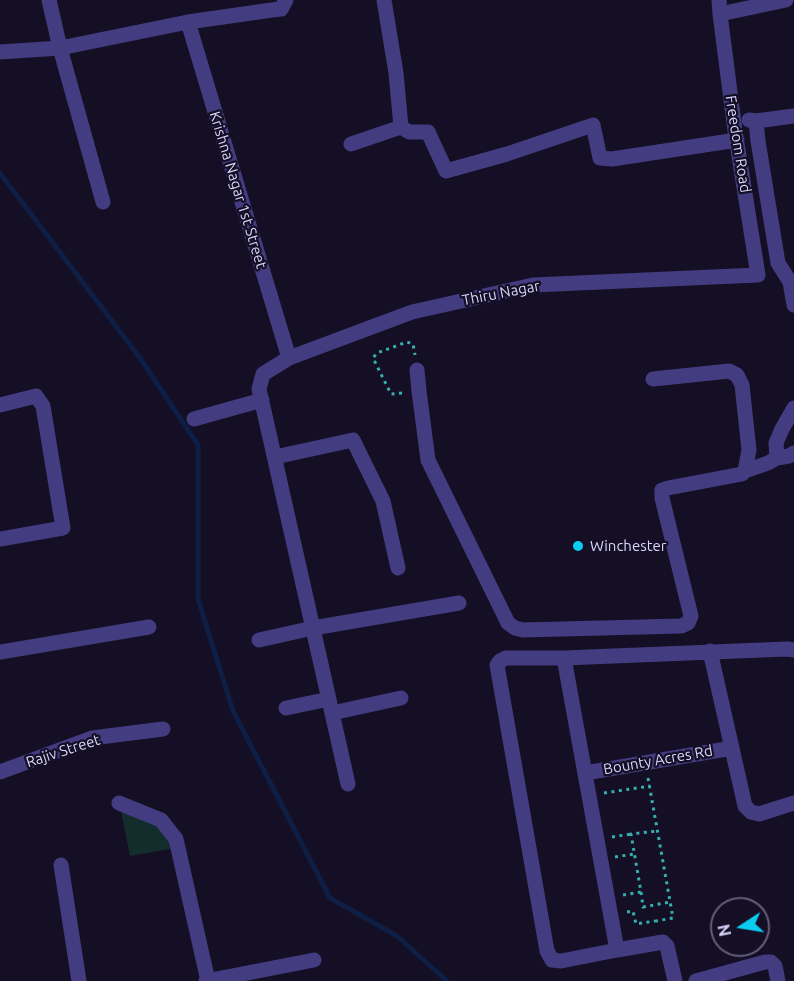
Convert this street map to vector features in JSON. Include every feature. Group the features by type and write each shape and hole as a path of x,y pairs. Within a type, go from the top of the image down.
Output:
{"street":[{"path":"49,0 103,202"},
{"path":"0,52 60,48 188,22 281,9 286,0"},
{"path":"384,0 396,73 401,127"},
{"path":"719,7 786,0"},
{"name":"Freedom Road","path":"719,7 758,275"},
{"name":"Krishna Nagar 1st Street","path":"188,22 289,358"},
{"path":"734,122 794,116"},
{"path":"756,121 778,263 790,282 794,305"},
{"path":"401,127 409,132 428,132 446,171 507,154 593,125 600,158 612,159 737,140"},
{"path":"351,144 401,127"},
{"name":"Thiru Nagar","path":"262,400 260,389 263,374 289,358 412,312 533,285 758,275"},
{"path":"417,370 428,460 508,623 523,630 681,626 688,623 691,616 662,490 742,474 794,453"},
{"path":"653,379 729,371 737,375 741,385 749,450 745,471"},
{"path":"0,405 36,396 43,406 63,528 0,539"},
{"path":"194,419 262,400 348,784"},
{"path":"777,458 776,443 794,408"},
{"path":"275,456 353,440 383,501 398,568"},
{"path":"259,640 313,628 459,603"},
{"path":"0,652 149,627"},
{"path":"675,981 666,943 660,942 561,961 552,960 547,951 497,665 506,658 794,650"},
{"path":"710,651 745,806 751,812 759,814 794,803"},
{"path":"564,658 617,950"},
{"path":"286,708 331,706 401,698"},
{"name":"Rajiv Street","path":"0,772 93,738 163,729"},
{"name":"Bounty Acres Rd","path":"585,773 732,748"},
{"path":"119,803 161,820 176,838 207,981 314,960"},
{"path":"61,865 79,981"},
{"path":"696,981 765,962 771,962 775,966 778,981"}],"path":[{"path":"417,370 414,347 410,342 377,353 373,358 391,394 419,391"},
{"path":"620,914 633,911 636,924 673,918 645,763"},
{"path":"600,793 650,786"},
{"path":"607,838 657,831"},
{"path":"631,834 643,907 670,902"},
{"path":"610,858 634,854"},
{"path":"617,896 641,892"},
{"path":"656,921 660,942"}],"green space":[{"path":"120,806 159,823 175,848 130,856"}],"waterway":[{"path":"0,173 140,358 198,445 198,599 233,711 330,898 397,936 447,981"}],"place":[{"name":"Winchester","path":"578,546"}]}
